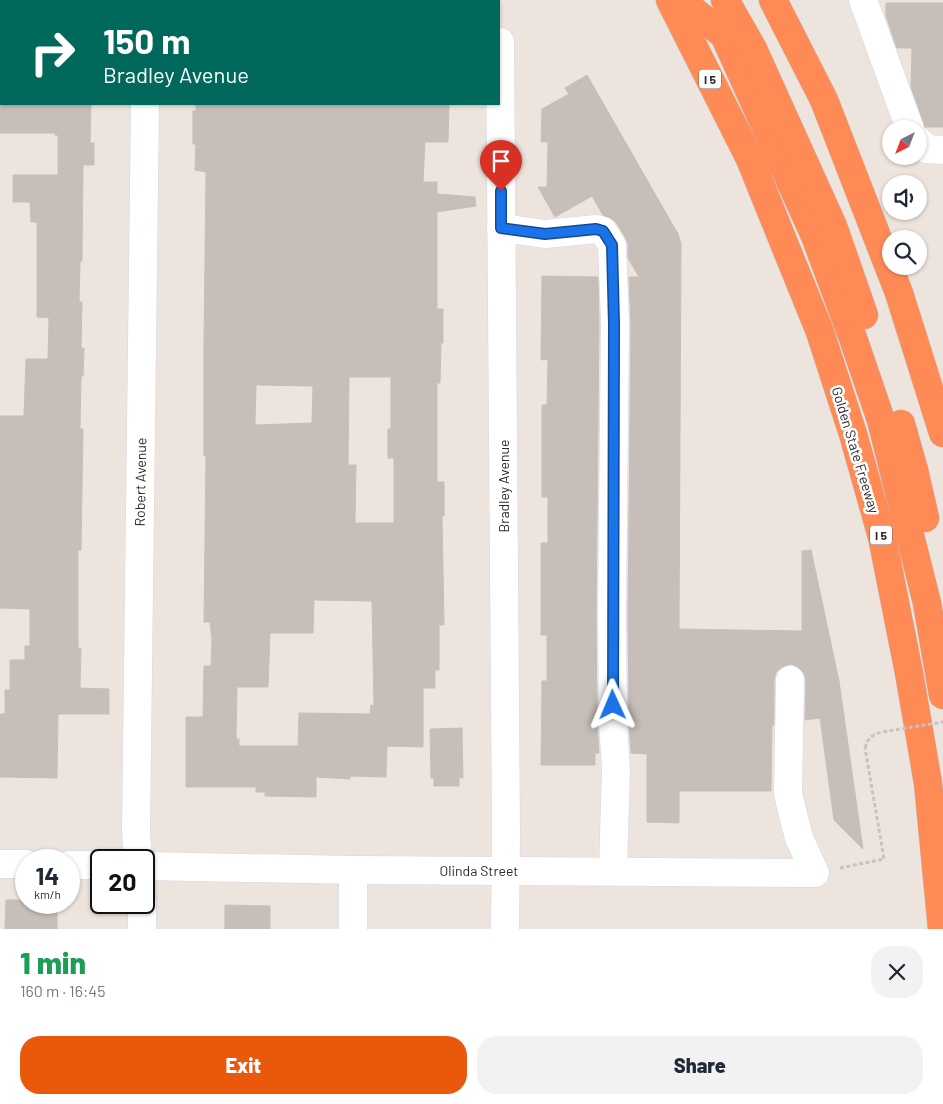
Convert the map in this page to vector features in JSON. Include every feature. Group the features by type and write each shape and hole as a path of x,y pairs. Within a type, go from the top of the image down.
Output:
{"highway":[{"name":"Golden State Freeway","path":"670,0 750,159 820,332 853,434 882,537 909,673 928,783 942,929"},
{"path":"680,0 724,35 815,236 881,420 927,604 943,695"},
{"path":"725,0 753,49 833,226 893,399 914,470 943,598"},
{"path":"773,0 824,100"},
{"path":"794,0 824,100 899,293 943,432"}],"street":[{"path":"863,0 907,120"},
{"name":"Robert Avenue","path":"137,849 145,105"},
{"name":"Bradley Avenue","path":"500,105 505,929"},
{"path":"928,149 943,150"},
{"path":"501,228 545,234 596,229 603,231 612,245 614,324 612,670 616,769 612,871"},
{"path":"790,680 788,794 799,838 815,873"},
{"path":"0,864 15,864"},
{"name":"Olinda Street","path":"155,866 353,870 815,873"},
{"path":"353,870 353,929"},
{"path":"142,914 142,929"}],"path":[{"path":"815,873 884,859 865,748 868,739 872,735 882,732 943,722"}],"building":[{"path":"886,3 943,3 943,127 928,127 928,120 923,120 911,87 912,48 897,48 886,16"},
{"path":"587,75 678,234 681,244 679,629 802,631 802,551 811,550 839,681 863,849 834,820 820,718 805,720 806,680 804,673 798,667 791,664 782,667 776,672 774,680 771,791 679,791 679,823 647,822 647,754 631,753 629,722 628,615 631,323 629,277 639,277 628,258 628,244 625,237 616,222 603,215 592,196 555,217 538,187 547,187 548,142 541,142 542,109 569,94 565,88"},
{"path":"0,105 91,105 90,143 94,143 94,165 83,165 82,261 80,262 79,302 82,302 81,348 84,348 83,376 81,376 80,429 83,429 81,550 78,550 78,648 81,648 80,688 109,689 109,714 58,714 57,778 0,777 0,714 5,714 5,690 10,690 10,660 25,660 25,646 30,646 30,609 0,608 0,416 24,416 26,359 48,359 49,318 37,317 37,222 31,222 30,202 13,202 13,175 58,175 58,135 55,135 55,133 0,133"},
{"path":"196,105 449,105 448,142 425,142 423,182 437,182 437,194 475,197 476,206 437,212 437,309 443,309 443,343 441,343 440,383 437,383 437,482 444,482 444,516 442,516 444,625 439,625 439,670 435,670 435,688 423,688 423,747 387,746 386,777 350,776 350,779 316,777 316,797 265,796 265,792 256,792 256,787 186,787 186,717 203,717 204,666 211,666 212,640 210,622 204,622 206,172 195,170 196,144 193,144 193,111 196,111","holes":["349,377 391,377 391,429 388,429 388,458 394,458 394,523 355,523 356,465 348,465","256,385 313,386 312,423 255,425","314,600 372,601 374,706 371,705 370,714 299,713 298,746 239,746 239,739 236,739 237,687 268,687 270,633 313,633"]},
{"path":"542,276 598,277 596,615 599,753 595,753 595,765 541,765 542,681 547,681 547,635 541,635 541,543 548,543 548,497 542,497 542,405 547,405 548,359 541,360"},
{"path":"462,728 463,778 459,777 459,786 434,786 434,778 431,778 430,729"},
{"path":"6,900 15,900 15,914 57,914 57,929 5,929"},
{"path":"225,905 270,906 270,929 225,929"}],"route":[{"path":"501,191 501,228 545,234 596,229 603,231 612,245 614,324 613,705"}]}
